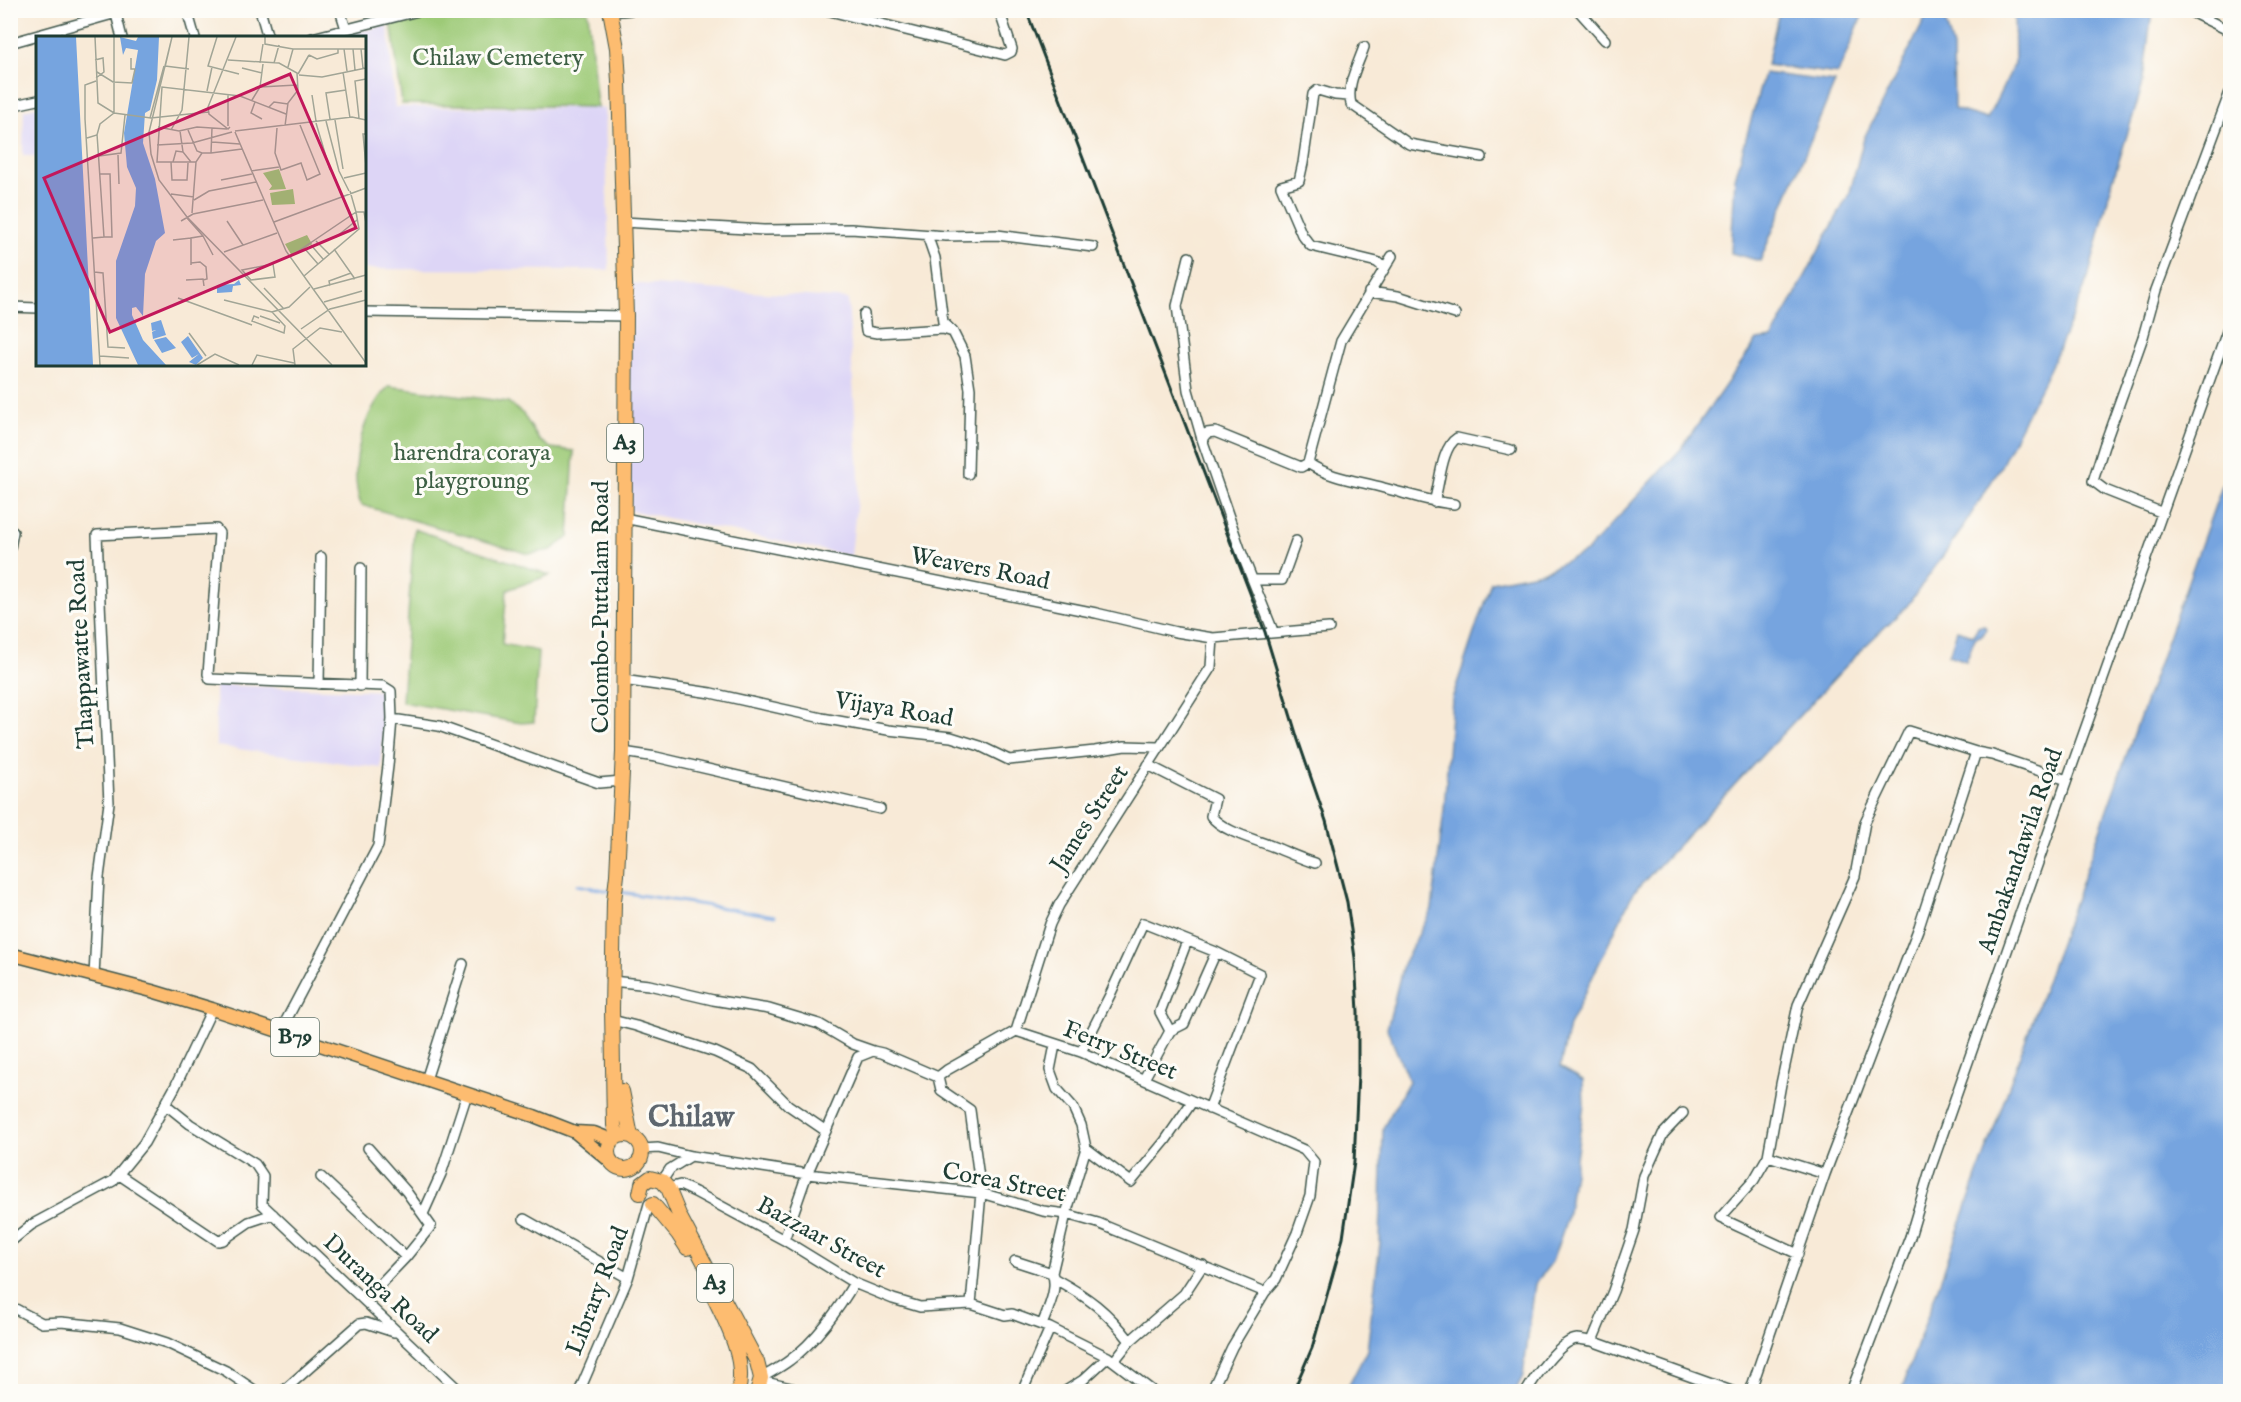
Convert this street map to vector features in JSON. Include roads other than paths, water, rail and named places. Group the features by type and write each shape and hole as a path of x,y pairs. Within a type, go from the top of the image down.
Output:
{"highway":[{"name":"Colombo-Puttalam Road","path":"611,11 619,82 626,316 623,752 614,901 612,981 614,1138"},
{"name":"Colombo-Puttalam Road","path":"614,1060 620,1077 624,1109 631,1136"},
{"path":"631,1136 638,1141 642,1154 637,1164 633,1167 617,1165 608,1148 614,1138 631,1136"},
{"name":"A3","path":"617,1165 678,1234 702,1274 734,1342 739,1386"},
{"path":"654,1178 665,1184 663,1200 647,1200 640,1188 645,1180 654,1178"},
{"name":"A3","path":"665,1184 757,1362 760,1384"},
{"name":"A3","path":"739,1386 743,1372 750,1369 758,1371 760,1384"}],"main road":[{"name":"B79","path":"10,954 212,1009 575,1132 594,1133 614,1138"},
{"name":"B79","path":"575,1132 617,1165"}],"street":[{"path":"10,43 127,10"},
{"path":"187,10 194,36"},
{"path":"260,10 266,36"},
{"path":"340,10 346,29"},
{"path":"320,36 422,10"},
{"path":"611,11 631,10"},
{"path":"826,10 1005,55 1012,49 999,10"},
{"path":"1578,10 1605,40"},
{"path":"2187,10 2230,31"},
{"path":"115,12 121,36"},
{"path":"1364,46 1352,81 1349,96 1351,104 1409,144 1482,157"},
{"path":"1349,96 1318,90 1313,94 1299,181 1281,186 1302,235 1311,246 1377,262 1384,268"},
{"path":"2163,513 2105,490 2093,482 2143,337 2156,290 2230,92"},
{"path":"10,106 36,100"},
{"path":"623,222 764,230 851,229 927,235 997,235 1093,247"},
{"path":"927,235 935,258 943,321 953,332 965,356 970,389 968,474"},
{"path":"1308,463 1341,341 1392,256"},
{"path":"1189,257 1177,306 1188,390 1202,440 1273,631"},
{"path":"1369,292 1398,296 1455,314"},
{"path":"10,307 36,308"},
{"path":"366,312 626,316"},
{"path":"864,314 866,331 877,333 943,329 953,332"},
{"name":"Ambakandawila Road","path":"1851,1392 1910,1237 1930,1170 2230,323"},
{"path":"1202,440 1206,433 1215,432 1301,466 1308,463"},
{"path":"1434,502 1445,455 1451,442 1457,438 1511,450"},
{"path":"1308,463 1317,470 1434,502 1454,504"},
{"name":"Weavers Road","path":"624,518 1213,638 1273,631 1329,628"},
{"name":"Thappawatte Road","path":"94,976 99,877 109,803 97,535 216,529 219,533 208,674 210,679 383,686 392,691 392,719 378,846 280,1032"},
{"path":"10,548 13,532"},
{"path":"1253,580 1282,580 1296,542"},
{"path":"319,684 321,557"},
{"path":"360,686 361,568"},
{"name":"James Street","path":"1016,1031 1050,924 1059,906 1130,798 1158,747 1211,667 1213,638"},
{"name":"Vijaya Road","path":"623,680 711,693 888,730 951,737 980,746 1010,760 1125,746 1158,747"},
{"path":"392,719 439,726 599,783 622,781"},
{"path":"1798,1254 1720,1218 1754,1180 1768,1156 1797,1005 1855,876 1865,822 1909,731 2067,780"},
{"path":"623,752 657,757 880,809"},
{"path":"1750,1392 1825,1174 1919,927 1976,752"},
{"path":"1148,765 1215,799 1210,816 1223,827 1315,863"},
{"path":"1081,1052 1143,923 1216,952 1260,974 1209,1109"},
{"path":"1170,1032 1160,1012 1187,941"},
{"path":"1144,1079 1170,1032 1184,1024 1216,952"},
{"path":"426,1080 463,964"},
{"path":"612,981 649,985 713,1000 769,1009 819,1024 853,1044 882,1053 938,1077"},
{"path":"10,1242 31,1225 113,1181 144,1143 212,1009"},
{"path":"612,1020 705,1048 753,1069 788,1106 826,1131"},
{"path":"938,1077 1016,1031"},
{"name":"Ferry Street","path":"1016,1031 1081,1052 1144,1079 1304,1150 1314,1161 1306,1210 1276,1279 1265,1292 1232,1347 1211,1392"},
{"path":"1022,1392 1046,1327 1053,1276 1066,1214 1086,1148 1081,1125 1073,1107 1057,1089 1050,1070 1055,1045"},
{"path":"784,1240 807,1174 854,1064 858,1057 873,1051"},
{"path":"938,1077 941,1090 970,1110 981,1192 981,1213 971,1304"},
{"path":"423,1214 441,1174 467,1094"},
{"path":"1086,1148 1131,1182 1165,1141 1192,1102"},
{"path":"118,1174 218,1241 249,1222 273,1214 262,1204 263,1176 255,1164 190,1124 165,1104"},
{"path":"1592,1341 1613,1291 1634,1230 1644,1176 1663,1134 1683,1113"},
{"path":"365,1300 406,1257 431,1226 406,1191 368,1148"},
{"name":"Corea Street","path":"642,1149 658,1149 807,1174 981,1192 1043,1211 1066,1214 1098,1224 1265,1292"},
{"path":"665,1184 670,1169 691,1156"},
{"path":"1768,1156 1825,1174"},
{"path":"321,1177 406,1257"},
{"name":"Bazzaar Street","path":"665,1184 688,1188 784,1240 854,1283 893,1299 920,1307 971,1304 1005,1315 1012,1314 1046,1327 1111,1359 1154,1392"},
{"name":"Library Road","path":"579,1392 628,1278 647,1200"},
{"name":"Duranga Road","path":"273,1214 461,1392"},
{"path":"524,1219 628,1278"},
{"path":"1015,1261 1053,1276 1085,1295 1112,1318 1130,1341"},
{"path":"1064,1392 1111,1359 1184,1294 1203,1265"},
{"path":"760,1384 805,1347 833,1314 854,1283"},
{"path":"10,1306 42,1323 61,1322 120,1328 168,1343 226,1371 257,1392"},
{"path":"282,1392 358,1324 366,1323 401,1335"},
{"path":"1526,1392 1532,1381 1563,1344 1577,1339 1592,1341 1734,1392"},
{"path":"760,1384 808,1392"}],"water":[{"path":"1779,11 1864,11 1838,74 1767,65"},
{"path":"2014,11 2152,11 2142,87 2112,183 2087,282 2050,368 2000,468 1960,532 1907,606 1861,650 1633,893 1569,1026 1560,1067 1583,1080 1584,1105 1567,1219 1552,1262 1535,1284 1523,1376 1515,1391 1346,1391 1367,1350 1380,1243 1383,1128 1409,1081 1387,1029 1403,964 1432,909 1444,810 1452,699 1491,582 1542,572 1586,552 1681,449 1757,340 1772,338 1850,192 1864,138 1928,13 1944,17 1953,48 1954,109 1987,119 2015,63"},
{"path":"1764,73 1835,82 1760,261 1731,253 1735,178"},
{"path":"2230,463 2230,1391 1901,1391"},
{"path":"1984,625 1986,628 1983,635 1975,638 1966,661 1949,655 1957,630 1973,635 1978,627"}],"waterway":[{"path":"577,885 610,891"},
{"path":"620,892 775,916"}],"railway":[{"path":"1026,10 1265,632 1326,821 1347,902 1355,958 1358,1012 1354,1162 1343,1238 1312,1348 1293,1392"}],"district":[{"name":"Chilaw","path":"691,1118"}],"park label":[{"name":"Chilaw Cemetery","path":"498,58"},
{"name":"harendra coraya playgroung","path":"472,467"}]}
